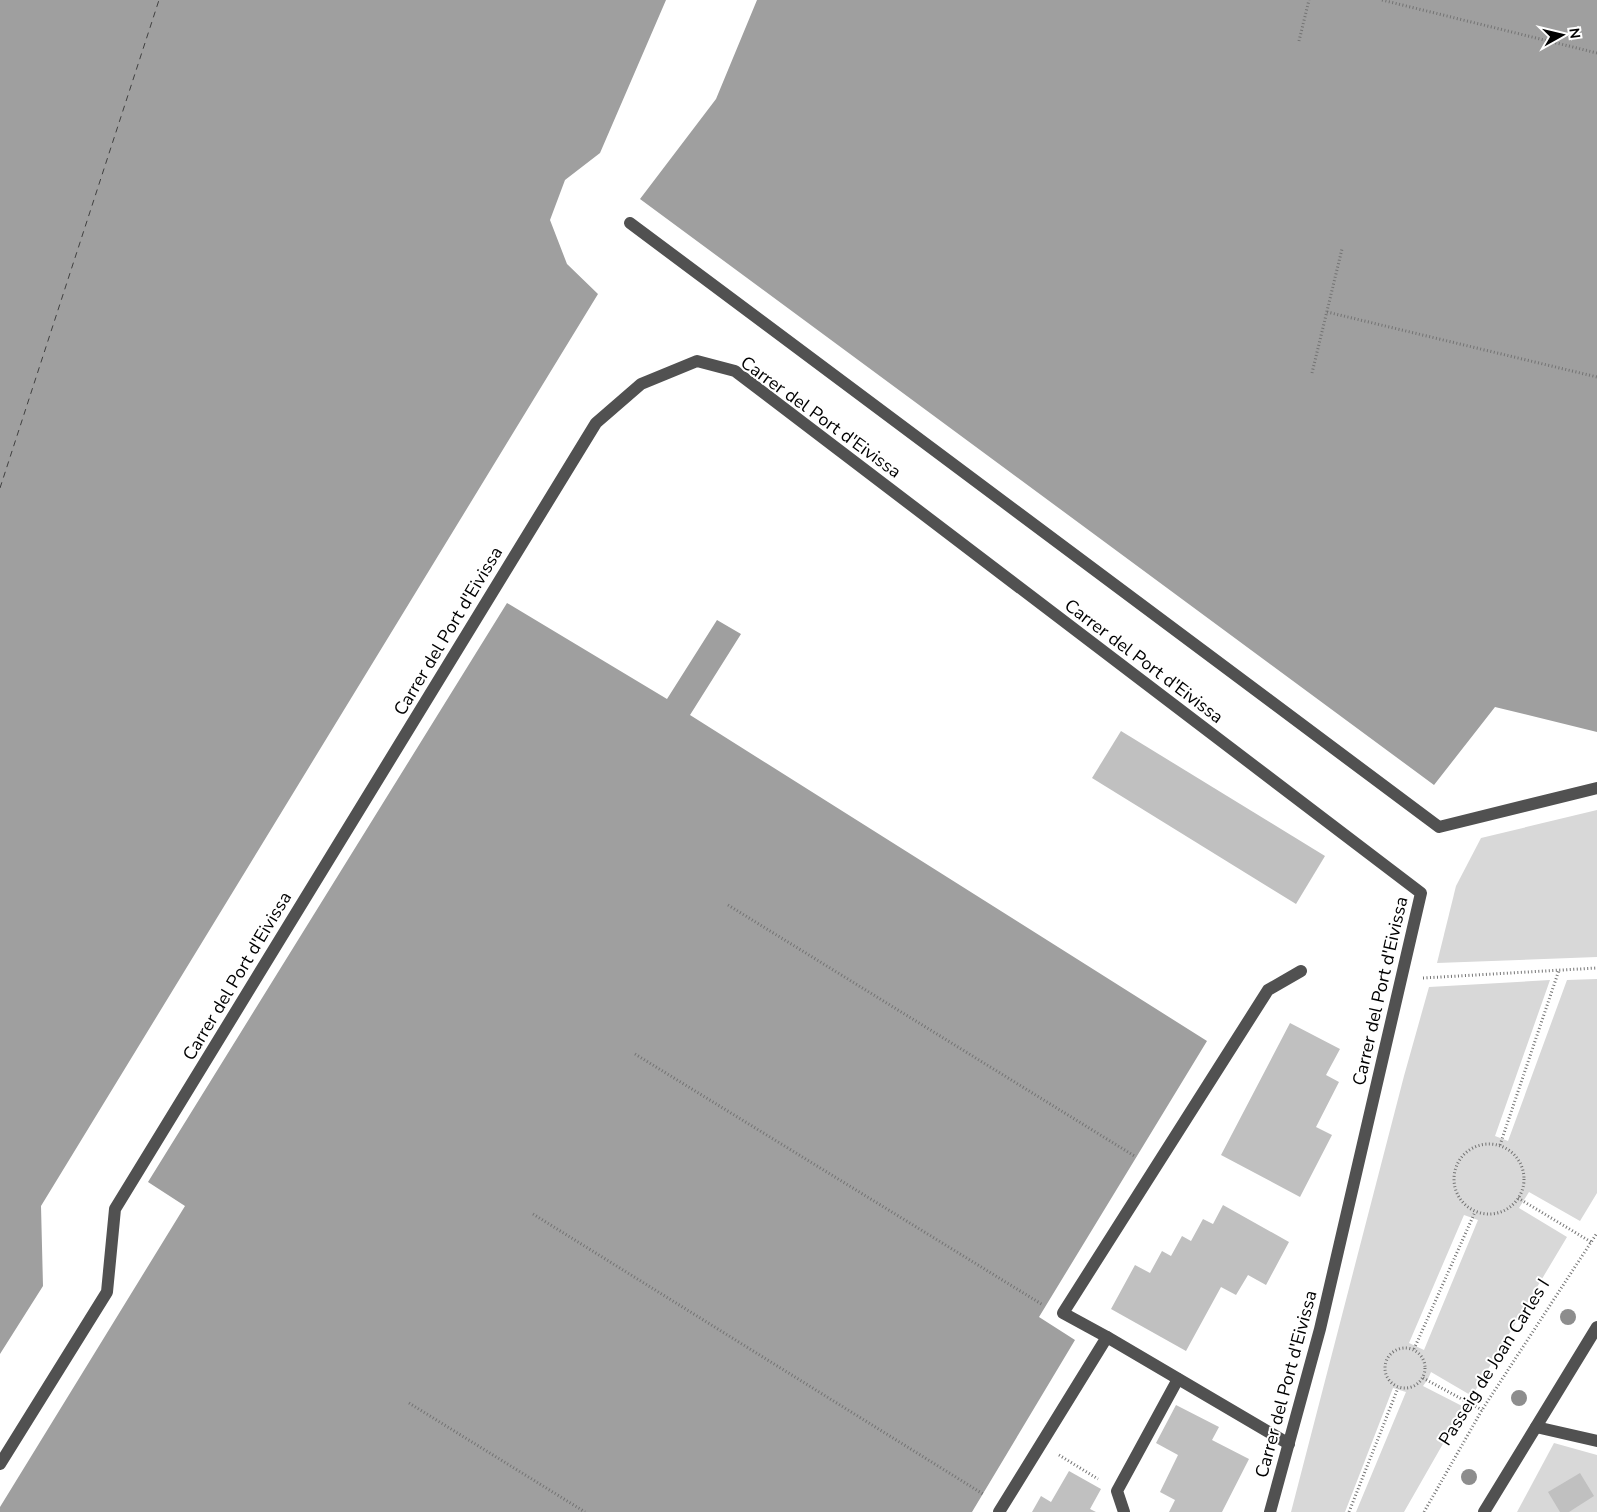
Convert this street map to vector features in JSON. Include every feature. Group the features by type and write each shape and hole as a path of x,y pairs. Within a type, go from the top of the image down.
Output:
{"street":[{"path":"630,223 1439,827 1597,788"},
{"name":"Carrer del Port d'Eivissa","path":"0,1464 107,1292 115,1209 596,423 641,384 697,361 735,371 1421,893 1320,1329 1270,1512"},
{"path":"1288,1444 1063,1313 1268,990 1301,971"},
{"path":"1484,1512 1597,1327"},
{"path":"999,1512 1106,1337"},
{"path":"1124,1512 1117,1491 1178,1379"},
{"path":"1536,1427 1597,1441"}],"path":[{"path":"1299,41 1309,0"},
{"path":"1382,0 1597,53"},
{"path":"1312,373 1342,249"},
{"path":"1327,312 1597,377"},
{"path":"728,905 1136,1157"},
{"path":"1401,979 1597,968"},
{"path":"1500,1146 1559,970"},
{"path":"635,1054 1045,1306"},
{"path":"1490,1143 1512,1152 1520,1162 1523,1174 1523,1186 1518,1198 1510,1207 1499,1213 1475,1212 1458,1198 1454,1187 1456,1166 1461,1157 1469,1149 1490,1143"},
{"path":"1518,1198 1591,1242"},
{"path":"1414,1349 1475,1212"},
{"path":"533,1214 984,1494"},
{"name":"Passeig de Joan Carles I","path":"1424,1512 1482,1410 1597,1233"},
{"path":"1403,1347 1414,1349 1422,1356 1426,1367 1424,1378 1412,1388 1398,1388 1389,1381 1385,1371 1386,1360 1393,1352 1403,1347"},
{"path":"1424,1378 1482,1410"},
{"path":"1349,1512 1398,1388"},
{"path":"409,1403 585,1512"},
{"path":"1041,1444 1117,1491"}],"shaded area":[{"path":"0,0 666,0 600,153 565,180 550,220 567,264 598,294 41,1206 43,1286 0,1354"},
{"path":"757,0 1597,0 1597,732 1495,707 1434,785 640,199 716,99"},
{"path":"507,603 667,699 717,620 741,634 690,715 1207,1041 1039,1317 1075,1340 972,1512 0,1512 0,1507 185,1206 148,1182"},
{"path":"1597,810 1597,957 1437,963 1456,886 1481,838"},
{"path":"1597,979 1597,1193 1580,1221 1529,1192 1519,1208 1567,1237 1472,1396 1431,1372 1423,1386 1464,1407 1404,1512 1356,1512 1406,1392 1393,1388 1345,1512 1291,1512 1404,1076 1429,987 1550,980 1495,1136 1508,1141 1567,980","holes":["1464,1215 1478,1220 1424,1350 1409,1343"]},
{"path":"1554,1443 1597,1455 1597,1512 1517,1512"}],"building":[{"path":"1121,731 1325,856 1296,904 1092,778"},
{"path":"1290,1023 1340,1049 1326,1075 1339,1082 1316,1127 1332,1135 1300,1197 1221,1155"},
{"path":"1223,1205 1289,1242 1266,1285 1248,1275 1236,1295 1221,1287 1186,1351 1111,1309 1135,1265 1150,1273 1162,1251 1171,1256 1182,1236 1191,1241 1203,1219 1213,1224"},
{"path":"1176,1405 1219,1427 1212,1440 1249,1459 1222,1512 1169,1512 1175,1500 1160,1492 1178,1455 1156,1443"},
{"path":"1069,1471 1101,1489 1090,1509 1096,1512 1032,1512 1041,1496 1051,1502"},
{"path":"1580,1473 1594,1496 1569,1512 1560,1512 1548,1492"}],"ferry route":[{"path":"0,488 159,0"}]}
